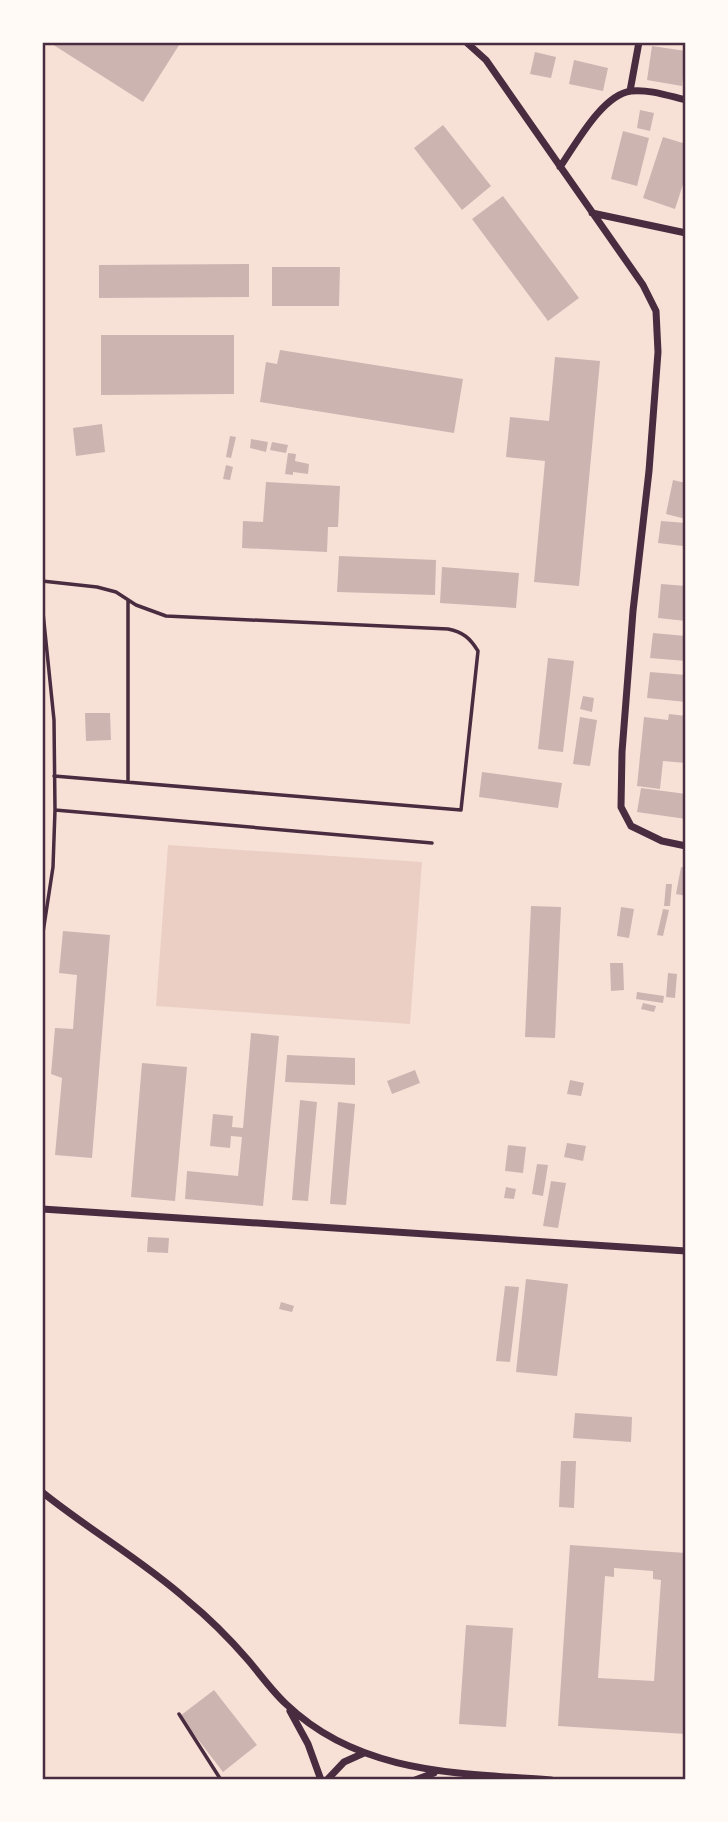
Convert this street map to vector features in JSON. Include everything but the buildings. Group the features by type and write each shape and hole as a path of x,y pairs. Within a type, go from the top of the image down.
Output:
{"street":[{"path":"466,42 486,60 643,285 658,323 649,471 633,611 624,726 621,807 631,826 662,841 686,846"},
{"path":"630,92 639,42"},
{"path":"560,167 603,108 616,96 630,92 646,92 686,100"},
{"path":"592,214 686,233"},
{"path":"42,1209 686,1251"},
{"path":"42,1492 186,1599 234,1645 286,1704 323,1732 388,1762 437,1772 551,1780"},
{"path":"286,1704 308,1744 321,1780"},
{"path":"327,1780 344,1762 364,1753"},
{"path":"415,1780 437,1772"}],"lane":[{"path":"42,581 117,592 128,600 166,616 448,629 460,632 471,640 478,651 461,810 54,776"},
{"path":"128,600 128,782"},
{"path":"42,603 54,720 55,810 54,867 42,939"},
{"path":"55,810 432,843"},
{"path":"179,1714 221,1780"}],"shaded area":[{"path":"168,845 422,862 410,1024 156,1006"}]}
